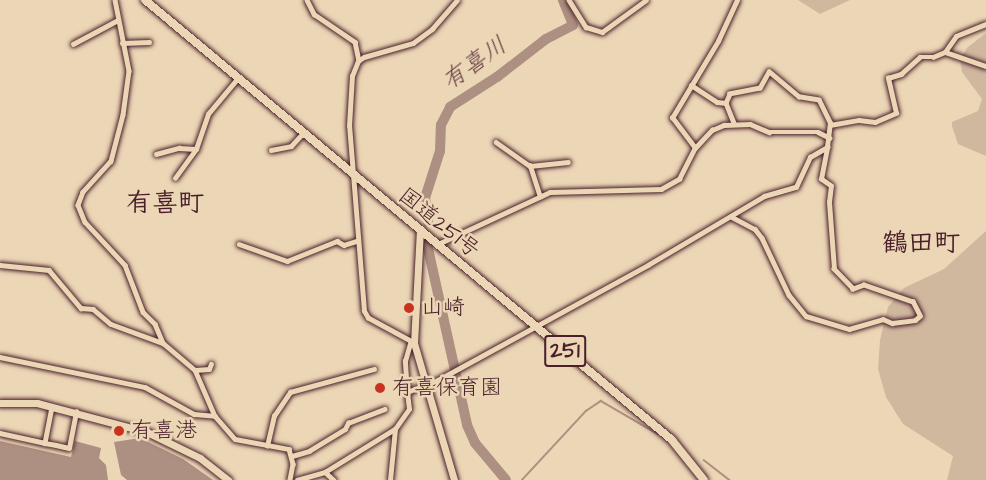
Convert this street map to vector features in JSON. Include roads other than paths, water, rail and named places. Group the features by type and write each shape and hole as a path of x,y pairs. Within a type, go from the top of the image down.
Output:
{"highway":[{"name":"国道251号","path":"145,0 672,440 704,480"}],"street":[{"path":"115,0 128,83 111,161 83,192 78,205 85,222 125,265 143,312 155,324 163,343"},
{"path":"307,0 314,14 355,42 359,61 352,76 349,126 356,241 368,318 401,333 412,343 454,480"},
{"path":"359,61 413,43 432,29 457,0"},
{"path":"569,0 586,27 602,32 646,0"},
{"path":"695,148 672,118 733,15 736,0"},
{"path":"73,44 118,21"},
{"path":"830,125 890,117 897,106 887,83 888,78 901,74 920,57 933,57 945,52 956,36 986,24"},
{"path":"122,43 149,42"},
{"path":"945,52 986,66"},
{"path":"732,217 755,229 762,238 789,296 806,316 849,328 883,319 892,323 915,320 920,316 913,302 864,285 853,289 834,269 829,202 831,186 821,179 830,138 830,125 819,100 799,97 769,72 760,88 730,94 726,103 734,123"},
{"path":"175,178 196,149 208,114 238,78"},
{"path":"692,85 717,102 726,103"},
{"path":"438,244 540,197 575,189 661,189 679,179 695,148 712,129 734,123 769,132 818,132 830,138"},
{"path":"271,150 291,146 303,134"},
{"path":"496,142 530,166 540,197"},
{"path":"407,392 438,380 732,217 764,196 796,187 810,157 827,147"},
{"path":"156,154 179,148 196,149"},
{"path":"530,166 568,162"},
{"path":"297,480 325,472 395,429 409,409 405,360 412,343 420,229"},
{"path":"239,244 287,261 338,240 344,245 356,241"},
{"path":"0,265 49,270 81,308 93,309 111,324 163,343 195,370 215,416 235,439 267,446 285,447 292,456 290,480"},
{"path":"0,357 145,387 194,414 215,416"},
{"path":"195,370 209,369 210,364"},
{"path":"267,446 274,416 290,392 374,369"},
{"path":"0,403 52,407 76,412 176,445 228,480"},
{"path":"45,442 52,407"},
{"path":"292,456 309,451 345,429 348,423 384,410"},
{"path":"0,433 69,447 76,412"},
{"path":"390,480 395,429"},
{"path":"325,472 334,480"}],"waterway":[{"name":"有喜川","path":"428,222 425,198 440,151 441,125 450,107 497,77 546,39 573,25 563,0"},
{"name":"有喜川","path":"427,244 467,425 475,443 506,480"},
{"path":"522,480 586,411 601,401 658,434"},
{"path":"704,460 730,480"}],"place":[{"name":"山崎","path":"409,308"},
{"name":"有喜保育園","path":"380,388"},
{"name":"有喜港","path":"119,431"}],"district":[{"name":"有喜町","path":"165,204"},
{"name":"鶴田町","path":"921,244"}]}
